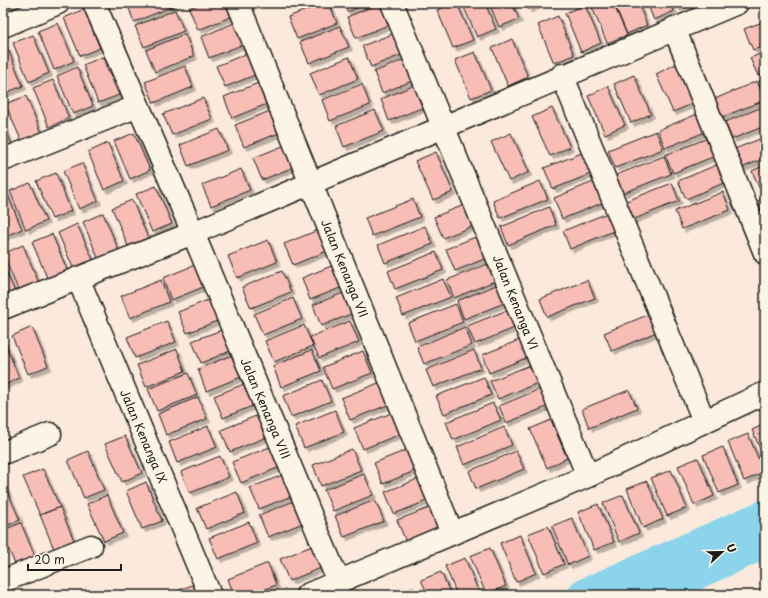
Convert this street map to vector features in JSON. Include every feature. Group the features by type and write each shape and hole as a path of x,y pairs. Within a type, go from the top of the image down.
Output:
{"street":[{"path":"3,26 58,3"},
{"name":"Jalan Kenanga VIII","path":"94,3 193,233 339,583"},
{"name":"Jalan Kenanga VII","path":"238,3 452,533"},
{"name":"Jalan Kenanga VI","path":"392,3 588,476"},
{"path":"3,308 193,233 311,182 445,128 562,75 737,3"},
{"path":"674,28 765,253"},
{"path":"562,75 704,421"},
{"path":"3,160 138,106"},
{"name":"Jalan Kenanga IX","path":"78,278 210,595"},
{"path":"307,595 339,583 452,533 588,476 765,393"},
{"path":"3,453 50,434"},
{"path":"3,581 91,546"}],"building":[{"path":"6,3 17,3 7,7"},
{"path":"127,3 173,3 174,6 134,22"},
{"path":"203,3 234,3 238,14 198,30 189,8"},
{"path":"324,3 329,3 337,23 297,39 288,17"},
{"path":"344,3 369,3 347,12"},
{"path":"381,3 396,22 356,38 347,17"},
{"path":"457,3 473,40 453,48 437,10"},
{"path":"462,3 485,3 496,29 477,37"},
{"path":"489,3 512,3 519,19 499,27"},
{"path":"525,3 542,3 528,9"},
{"path":"596,3 613,3 627,35 607,43 591,5"},
{"path":"614,3 638,3 647,25 627,34"},
{"path":"647,3 671,3 674,11 654,20"},
{"path":"675,3 690,3 677,8"},
{"path":"585,5 601,43 581,52 565,13"},
{"path":"84,9 100,48 80,56 64,18"},
{"path":"175,10 184,31 144,47 135,26"},
{"path":"558,16 574,55 554,63 538,25"},
{"path":"241,20 249,42 209,58 201,37"},
{"path":"765,21 765,46 753,50 744,29"},
{"path":"58,23 74,61 54,70 38,31"},
{"path":"340,26 349,47 309,63 300,42"},
{"path":"402,30 411,51 371,67 362,46"},
{"path":"185,34 194,56 155,72 146,50"},
{"path":"33,35 49,73 29,82 13,43"},
{"path":"512,39 528,77 508,86 492,48"},
{"path":"7,47 23,86 3,94 3,49"},
{"path":"256,50 265,71 225,87 216,66"},
{"path":"475,52 491,90 471,98 455,60"},
{"path":"765,52 765,73 758,76 750,58"},
{"path":"413,56 422,77 382,93 374,72"},
{"path":"102,57 119,95 98,103 83,65"},
{"path":"349,57 358,79 319,95 310,73"},
{"path":"676,64 694,103 673,112 656,74"},
{"path":"185,66 193,87 154,103 145,82"},
{"path":"77,67 93,106 73,114 57,76"},
{"path":"634,75 651,114 631,123 614,84"},
{"path":"765,78 765,96 759,81"},
{"path":"53,80 69,118 49,127 33,88"},
{"path":"263,81 272,102 232,118 224,97"},
{"path":"757,81 765,100 717,119 710,101"},
{"path":"420,83 429,105 389,121 381,99"},
{"path":"362,84 370,105 330,121 322,100"},
{"path":"608,86 625,125 605,134 588,96"},
{"path":"26,96 42,133 22,142 5,104"},
{"path":"203,98 212,119 172,135 163,114"},
{"path":"765,106 765,126 732,139 725,122"},
{"path":"552,108 570,147 550,156 532,117"},
{"path":"275,109 284,131 244,147 235,125"},
{"path":"375,110 384,131 344,147 336,126"},
{"path":"705,111 713,129 665,148 658,130"},
{"path":"3,123 12,145 3,149"},
{"path":"219,129 228,150 188,166 180,145"},
{"path":"656,131 663,149 615,168 608,150"},
{"path":"134,133 150,170 130,179 114,141"},
{"path":"511,133 529,172 509,181 491,142"},
{"path":"713,136 720,154 673,173 665,155"},
{"path":"765,137 765,158 739,169 732,150"},
{"path":"293,142 301,164 262,180 253,158"},
{"path":"108,143 124,181 104,190 88,152"},
{"path":"436,152 453,192 433,200 415,161"},
{"path":"584,152 593,173 553,189 544,168"},
{"path":"664,156 671,174 623,193 616,175"},
{"path":"726,161 733,179 686,199 678,181"},
{"path":"82,163 98,201 79,209 63,171"},
{"path":"765,165 765,190 761,192 752,171"},
{"path":"241,169 250,190 211,206 202,185"},
{"path":"56,173 71,211 52,219 36,181"},
{"path":"540,181 548,199 500,218 493,201"},
{"path":"593,182 602,203 562,219 554,198"},
{"path":"30,183 46,221 26,230 10,191"},
{"path":"672,183 679,201 632,220 624,202"},
{"path":"156,186 172,224 152,232 136,194"},
{"path":"6,191 22,229 3,237 3,192"},
{"path":"723,192 730,210 682,229 675,211"},
{"path":"765,198 765,219 757,201"},
{"path":"413,199 420,217 372,236 365,218"},
{"path":"132,200 148,238 128,246 112,208"},
{"path":"474,201 483,222 443,238 434,217"},
{"path":"549,207 556,225 508,245 501,227"},
{"path":"610,212 618,229 570,249 563,231"},
{"path":"103,213 119,251 99,260 83,222"},
{"path":"77,224 94,262 74,270 58,233"},
{"path":"425,226 433,244 385,263 378,245"},
{"path":"323,228 332,249 293,265 284,244"},
{"path":"485,233 494,255 455,271 446,249"},
{"path":"52,234 68,272 48,280 32,242"},
{"path":"268,240 277,262 237,278 228,256"},
{"path":"23,245 39,283 19,292 3,254"},
{"path":"436,252 443,270 395,289 388,271"},
{"path":"495,261 502,278 454,298 447,280"},
{"path":"202,262 211,284 171,300 163,278"},
{"path":"341,262 350,284 310,300 302,278"},
{"path":"3,264 15,292 3,297"},
{"path":"282,271 291,292 251,308 242,287"},
{"path":"443,279 451,297 403,316 396,298"},
{"path":"161,280 169,302 130,318 121,296"},
{"path":"587,280 595,298 547,317 540,299"},
{"path":"504,282 512,300 464,319 457,301"},
{"path":"353,289 361,310 321,326 313,305"},
{"path":"218,296 227,317 187,333 178,312"},
{"path":"293,298 302,319 263,335 254,314"},
{"path":"456,304 463,322 415,341 408,323"},
{"path":"515,307 522,325 475,344 467,326"},
{"path":"652,313 659,331 612,351 604,333"},
{"path":"167,321 176,342 135,358 127,337"},
{"path":"350,321 359,342 319,358 310,337"},
{"path":"304,325 313,346 274,362 265,341"},
{"path":"232,326 240,347 201,363 192,341"},
{"path":"32,327 48,366 28,374 12,336"},
{"path":"465,327 472,345 424,364 417,347"},
{"path":"529,336 536,354 489,373 482,355"},
{"path":"4,340 19,378 3,386 3,341"},
{"path":"177,349 185,371 146,387 137,365"},
{"path":"312,350 321,371 281,387 273,366"},
{"path":"474,350 481,368 433,387 426,370"},
{"path":"363,351 372,373 332,389 323,367"},
{"path":"237,353 246,375 206,391 198,369"},
{"path":"538,362 545,380 498,399 490,381"},
{"path":"188,373 197,395 157,411 148,389"},
{"path":"484,377 491,395 444,414 436,396"},
{"path":"254,380 262,402 223,418 214,396"},
{"path":"322,380 331,401 291,417 283,396"},
{"path":"381,382 390,404 350,420 341,398"},
{"path":"547,386 554,404 506,423 499,406"},
{"path":"629,390 637,408 589,428 582,409"},
{"path":"198,397 207,419 166,435 158,414"},
{"path":"493,403 501,420 453,440 446,422"},
{"path":"335,410 344,432 304,448 295,426"},
{"path":"394,412 403,433 363,449 354,428"},
{"path":"261,414 269,436 230,452 221,430"},
{"path":"551,420 567,458 547,468 530,429"},
{"path":"765,424 765,460 752,430"},
{"path":"208,426 217,447 177,463 169,442"},
{"path":"504,427 512,445 464,465 457,447"},
{"path":"748,434 764,472 744,481 728,442"},
{"path":"125,436 142,473 122,482 105,444"},
{"path":"272,446 280,467 241,483 232,462"},
{"path":"414,447 422,468 383,484 374,463"},
{"path":"723,447 738,485 719,493 703,455"},
{"path":"352,449 361,470 321,486 313,465"},
{"path":"88,451 104,490 84,498 68,460"},
{"path":"516,451 524,469 476,489 469,471"},
{"path":"220,456 229,477 190,493 181,472"},
{"path":"698,458 714,496 694,505 678,466"},
{"path":"43,469 60,507 40,515 23,477"},
{"path":"671,470 687,508 667,516 651,478"},
{"path":"290,472 299,493 259,509 250,488"},
{"path":"364,474 373,495 333,511 324,490"},
{"path":"425,476 434,498 394,514 385,492"},
{"path":"647,481 663,519 643,528 627,489"},
{"path":"3,482 20,520 3,527"},
{"path":"146,482 162,521 142,529 126,491"},
{"path":"237,492 245,513 206,529 197,508"},
{"path":"107,495 123,533 104,541 87,504"},
{"path":"623,495 639,533 619,542 603,503"},
{"path":"299,499 308,521 268,537 259,515"},
{"path":"375,500 384,521 344,537 335,516"},
{"path":"598,504 614,542 594,550 578,512"},
{"path":"437,505 446,526 406,542 397,520"},
{"path":"60,507 76,545 56,554 40,515"},
{"path":"572,518 588,556 568,565 552,526"},
{"path":"249,522 257,543 218,559 209,538"},
{"path":"21,523 37,561 17,569 3,536 3,530"},
{"path":"548,526 564,564 544,573 528,534"},
{"path":"520,535 536,573 516,582 500,543"},
{"path":"319,543 328,565 289,581 280,559"},
{"path":"490,548 506,586 486,594 470,556"},
{"path":"465,558 480,595 457,595 445,566"},
{"path":"268,563 276,585 251,595 234,595 228,579"},
{"path":"441,572 451,595 428,595 421,580"},
{"path":"197,583 202,595 178,595 177,591"},
{"path":"413,588 416,595 394,595"}],"waterway":[{"path":"584,595 765,516"},
{"path":"648,595 765,542"}]}
